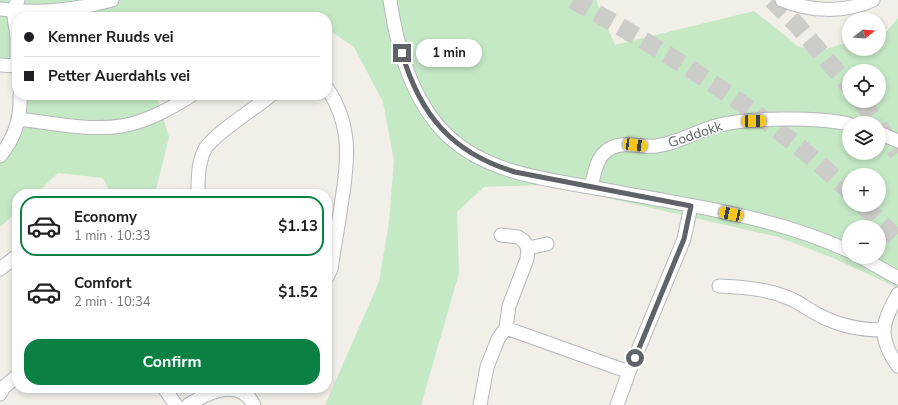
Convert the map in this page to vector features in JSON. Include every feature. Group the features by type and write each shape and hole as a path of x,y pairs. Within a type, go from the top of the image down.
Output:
{"street":[{"path":"16,7 76,8 112,0"},
{"path":"390,0 402,53 412,84 431,117 448,136 468,151 492,164 515,172 691,206 791,229 842,248"},
{"path":"782,0 801,6 827,9 857,6 873,0"},
{"path":"0,65 12,66"},
{"path":"332,98 340,113 345,130 348,160 332,263"},
{"path":"0,156 13,138 19,119 20,100"},
{"path":"19,119 73,125 110,127 123,126 159,114 183,100"},
{"path":"198,189 199,172 204,150 219,134 264,100"},
{"name":"Goddokk","path":"591,186 598,161 605,152 618,145 627,144 650,147 663,145 714,126 739,121 822,120 842,123"},
{"path":"886,136 898,141"},
{"path":"617,405 629,372 684,239 691,206"},
{"path":"480,405 487,367 498,339 506,328 509,306 527,259 528,248 524,241 518,237 500,235"},
{"path":"528,248 548,244"},
{"path":"0,269 12,260"},
{"path":"873,264 898,278"},
{"path":"719,286 764,291 790,299 820,316 842,324 861,329 883,330"},
{"path":"898,294 886,316 883,330 886,347 898,366"},
{"path":"506,328 629,372"},
{"path":"0,394 4,387 12,380"},
{"path":"168,393 176,405"},
{"path":"188,405 211,393"},
{"path":"244,393 248,395 254,405"}],"green space":[{"path":"0,0 597,0 615,45 754,11 798,46 816,52 842,44 842,56 886,56 886,31 898,18 898,288 846,264 886,264 886,220 842,220 842,262 778,237 599,196 541,185 484,187 457,212 459,273 421,405 325,405 330,393 332,393 332,389 379,282 389,222 394,161 383,102 354,47 332,32 332,12 12,12 12,66 0,66"},
{"path":"15,100 158,100 169,137 156,189 108,189 103,178 58,173 41,189 12,189 12,216 0,227 0,144 15,115"}],"tunnel":[{"path":"573,0 682,64 752,111 818,163 842,185"},
{"path":"772,0 797,25 842,78"},
{"path":"866,108 872,116"},
{"path":"886,136 898,153"},
{"path":"870,212 898,240"}],"route":[{"path":"402,53 410,79 431,117 457,144 478,157 492,164 515,172 691,206 684,239 635,358"}]}
